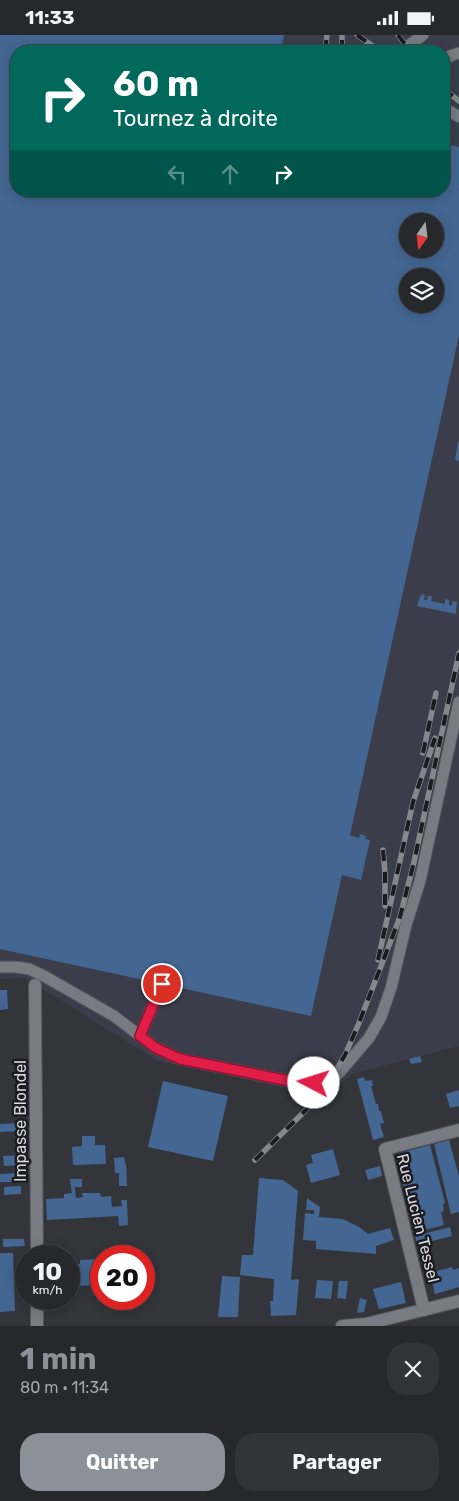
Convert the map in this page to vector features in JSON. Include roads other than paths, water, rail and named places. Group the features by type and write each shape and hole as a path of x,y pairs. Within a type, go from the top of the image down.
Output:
{"street":[{"name":"Impasse Blondel","path":"35,985 37,1245"},
{"name":"Rue Lucien Tessel","path":"424,1310 385,1149 459,1130"},
{"path":"342,1326 407,1320 424,1310 459,1301"},
{"path":"37,1310 37,1326"}],"lane":[{"path":"409,45 423,35"},
{"path":"0,967 30,969 44,976 114,1016 156,1048 180,1059 295,1082 314,1083 331,1079 339,1073 369,1038 381,1017 391,988 406,925 420,881 459,702"},
{"path":"140,1036 162,984"}],"railway":[{"path":"326,45 327,35"},
{"path":"342,35 342,45"},
{"path":"357,35 371,45"},
{"path":"398,35 406,45"},
{"path":"450,94 459,101"},
{"path":"255,1160 307,1109 331,1079 345,1055 359,1023 400,917 414,862 459,653"},
{"path":"423,753 436,693"},
{"path":"378,960 413,802 435,738"},
{"path":"383,850 385,906"}]}
